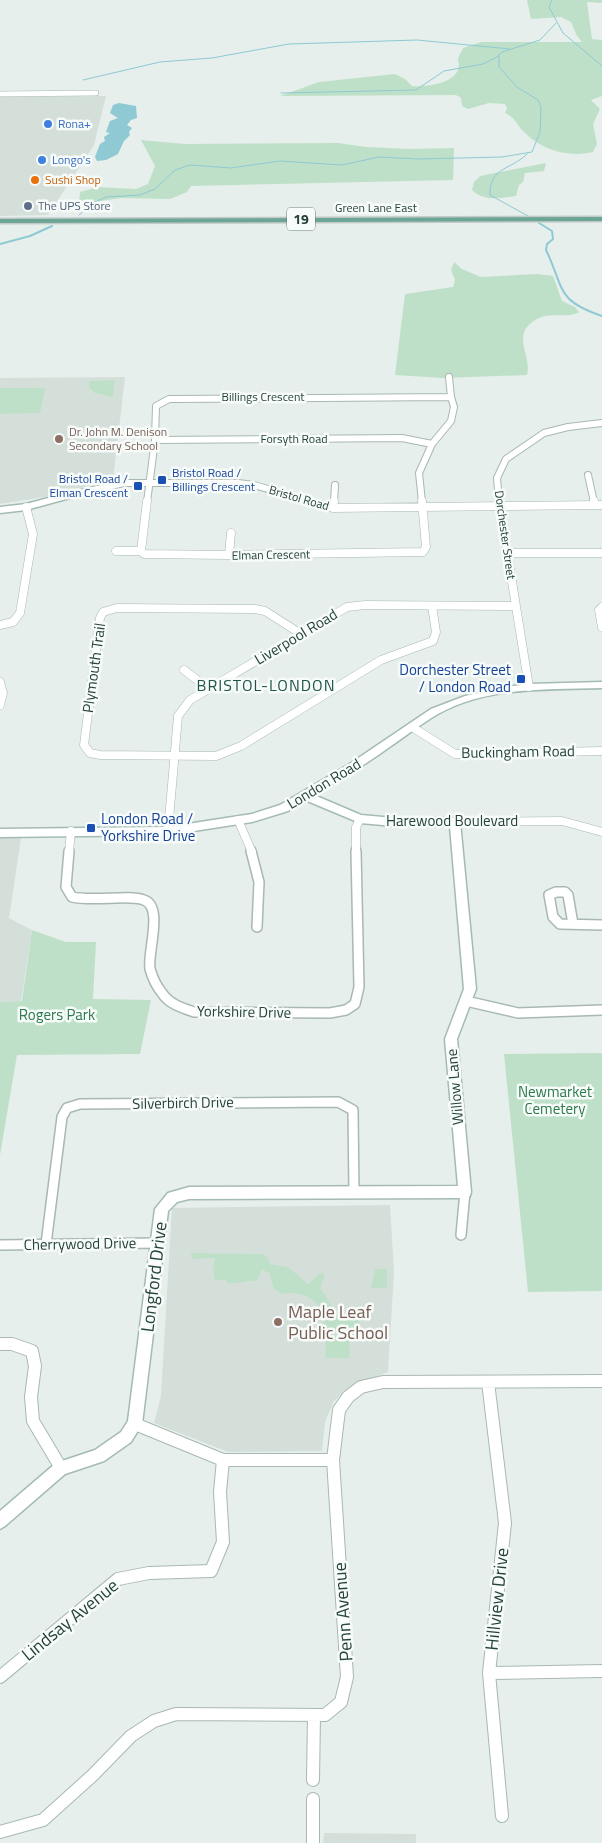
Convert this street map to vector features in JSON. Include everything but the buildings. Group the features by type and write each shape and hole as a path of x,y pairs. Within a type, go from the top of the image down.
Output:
{"main road":[{"name":"Green Lane East","path":"0,221 602,219"}],"street":[{"path":"0,94 96,93"},
{"path":"422,507 419,473 432,444 451,421 454,407 449,377"},
{"name":"Billings Crescent","path":"150,484 155,440 156,406 169,399 451,396"},
{"name":"Dorchester Street","path":"529,687 499,507 498,478 506,460 544,433 568,427 602,423"},
{"name":"Forsyth Road","path":"155,440 402,438 432,444"},
{"path":"588,475 599,505"},
{"name":"Bristol Road","path":"0,510 26,507 124,483 254,485 333,508 599,505"},
{"path":"141,552 150,484"},
{"path":"333,508 335,485"},
{"path":"0,625 13,622 20,613 33,534 26,507"},
{"name":"Elman Crescent","path":"116,551 141,552 144,554 229,555 423,552 426,547 422,507"},
{"path":"229,555 231,533"},
{"path":"507,553 602,553"},
{"name":"Liverpool Road","path":"168,831 178,716 190,700 347,607 365,605 516,606"},
{"path":"174,755 216,756 241,746 381,660 433,640 436,632 432,606"},
{"path":"602,607 598,610 602,627"},
{"name":"Plymouth Trail","path":"174,755 100,755 90,753 84,745 100,618 103,612 117,608 255,609 264,610 301,634"},
{"path":"184,670 210,689"},
{"path":"0,682 3,693 0,705"},
{"name":"London Road","path":"0,833 168,831 238,820 284,808 352,768 435,711 468,698 498,691 529,687 602,685"},
{"name":"Buckingham Road","path":"412,727 456,754 602,751"},
{"name":"Harewood Boulevard","path":"305,796 360,819 394,822 562,821 602,832"},
{"name":"Yorkshire Drive","path":"71,831 66,887 72,897 86,900 135,898 146,900 152,906 154,915 150,968 162,994 175,1005 194,1012 330,1013 346,1010 355,1004 359,987 356,827 360,819"},
{"path":"238,820 254,858 259,882 257,927"},
{"name":"Willow Lane","path":"454,822 470,989 451,1039 465,1192 461,1235"},
{"path":"573,924 602,925"},
{"path":"466,1001 518,1012 602,1010"},
{"name":"Silverbirch Drive","path":"46,1244 62,1117 67,1108 80,1104 338,1102 353,1110 354,1193"},
{"name":"Longford Drive","path":"135,1424 162,1209 173,1197 189,1193 465,1192"},
{"name":"Cherrywood Drive","path":"0,1246 159,1243"},
{"path":"0,1344 12,1344 32,1351 36,1366 31,1397 33,1422 61,1468"},
{"name":"Penn Avenue","path":"0,1832 43,1820 93,1775 131,1736 154,1721 176,1714 324,1715 341,1702 347,1676 333,1460 339,1410 348,1397 361,1387 383,1382 602,1381"},
{"name":"Hillview Drive","path":"488,1382 506,1523 489,1673 502,1816"},
{"path":"0,1521 61,1468 99,1456 126,1437 135,1424 223,1460 333,1460"},
{"name":"Lindsay Avenue","path":"0,1677 118,1579 149,1573 211,1571 223,1542 220,1492 223,1460"},
{"path":"489,1673 602,1671"},
{"path":"314,1715 314,1780"},
{"path":"313,1799 313,1843"}],"shaded area":[{"path":"106,96 94,145 48,215 0,216 0,97"},
{"name":"Dr. John M. Denison Secondary School","path":"125,377 113,480 44,497 0,504 0,378"},
{"path":"0,838 21,838 9,918 32,930 21,1001 0,1002"},
{"name":"Maple Leaf Public School","path":"390,1205 394,1272 388,1372 350,1387 334,1401 325,1422 322,1451 228,1452 154,1423 161,1396 172,1208"},
{"path":"324,1833 416,1834 416,1843 323,1843"}],"green space":[{"path":"527,0 602,0 602,3 587,2 592,39 602,40 602,96 591,100 600,109 593,124 597,144 593,152 574,154 547,148 531,138 505,113 507,108 505,104 489,103 468,109 462,106 461,98 456,95 280,96 319,82 395,74 405,79 412,86 438,84 455,75 459,69 458,59 463,48 481,42 582,42 571,22 561,17 531,19"},
{"path":"141,140 185,144 338,143 366,147 410,149 454,148 453,180 191,186 187,192 170,199 121,198 79,204 80,192 98,187 136,189 148,184 155,166"},
{"path":"546,163 544,171 525,173 516,196 487,198 472,190 474,182 480,176"},
{"path":"454,262 462,269 481,277 537,274 553,276 562,301 575,307 579,312 569,315 544,316 531,323 526,329 523,341 528,368 527,375 443,378 395,375 405,294 453,287 455,280 451,270"},
{"path":"115,380 113,397 95,393 89,388 89,381"},
{"path":"0,388 45,388 40,413 0,414"},
{"name":"Rogers Park","path":"32,930 66,942 96,942 93,999 151,1000 140,1054 17,1055 0,1155 0,1002 22,1001"},
{"name":"Newmarket Cemetery","path":"602,1053 602,1291 528,1292 504,1054"},
{"path":"191,1253 263,1254 268,1258 270,1264 288,1267 308,1284 321,1273 325,1275 320,1288 331,1304 331,1318 360,1318 360,1333 324,1331 322,1313 313,1300 302,1295 281,1294 274,1289 270,1274 262,1269 257,1281 227,1283 226,1280 215,1280 213,1267 215,1258 192,1259"},
{"path":"375,1269 387,1269 387,1288 371,1288"},
{"path":"325,1336 349,1336 350,1358 326,1358"}],"water":[{"path":"119,103 136,106 137,118 131,120 127,125 132,128 129,132 130,135 124,141 118,154 106,160 97,161 95,157 100,144 105,141 104,137 110,133 106,132 110,121 118,118 110,113 113,105"}],"waterway":[{"path":"552,0 549,7 563,33 602,66"},
{"path":"281,93 416,90 444,71 483,64 497,57 502,52 540,40 556,23"},
{"path":"83,80 160,62 212,58 289,44 417,40 510,49"},
{"path":"79,215 93,203 106,197 140,195 155,189 175,170 190,165 231,168 280,161 342,165 379,157 418,159 502,157 532,152 540,132 541,107 538,100 517,87 499,67 499,56"},
{"path":"527,154 497,174 493,179 490,195 528,216"},
{"path":"539,223 552,231 553,239 547,244 546,250 564,292 576,304 602,316"},
{"path":"0,244 30,236 52,226"}],"place":[{"name":"Rona+","path":"48,124"},
{"name":"Longo's","path":"42,160"},
{"name":"Sushi Shop","path":"35,180"},
{"name":"The UPS Store","path":"28,206"},
{"name":"Dr. John M. Denison Secondary School","path":"59,439"},
{"name":"Bristol Road / Billings Crescent","path":"162,480"},
{"name":"Bristol Road / Elman Crescent","path":"138,486"},
{"name":"Dorchester Street / London Road","path":"521,679"},
{"name":"London Road / Yorkshire Drive","path":"91,828"},
{"name":"Maple Leaf Public School","path":"278,1322"}],"district":[{"name":"BRISTOL-LONDON","path":"266,685"}]}
